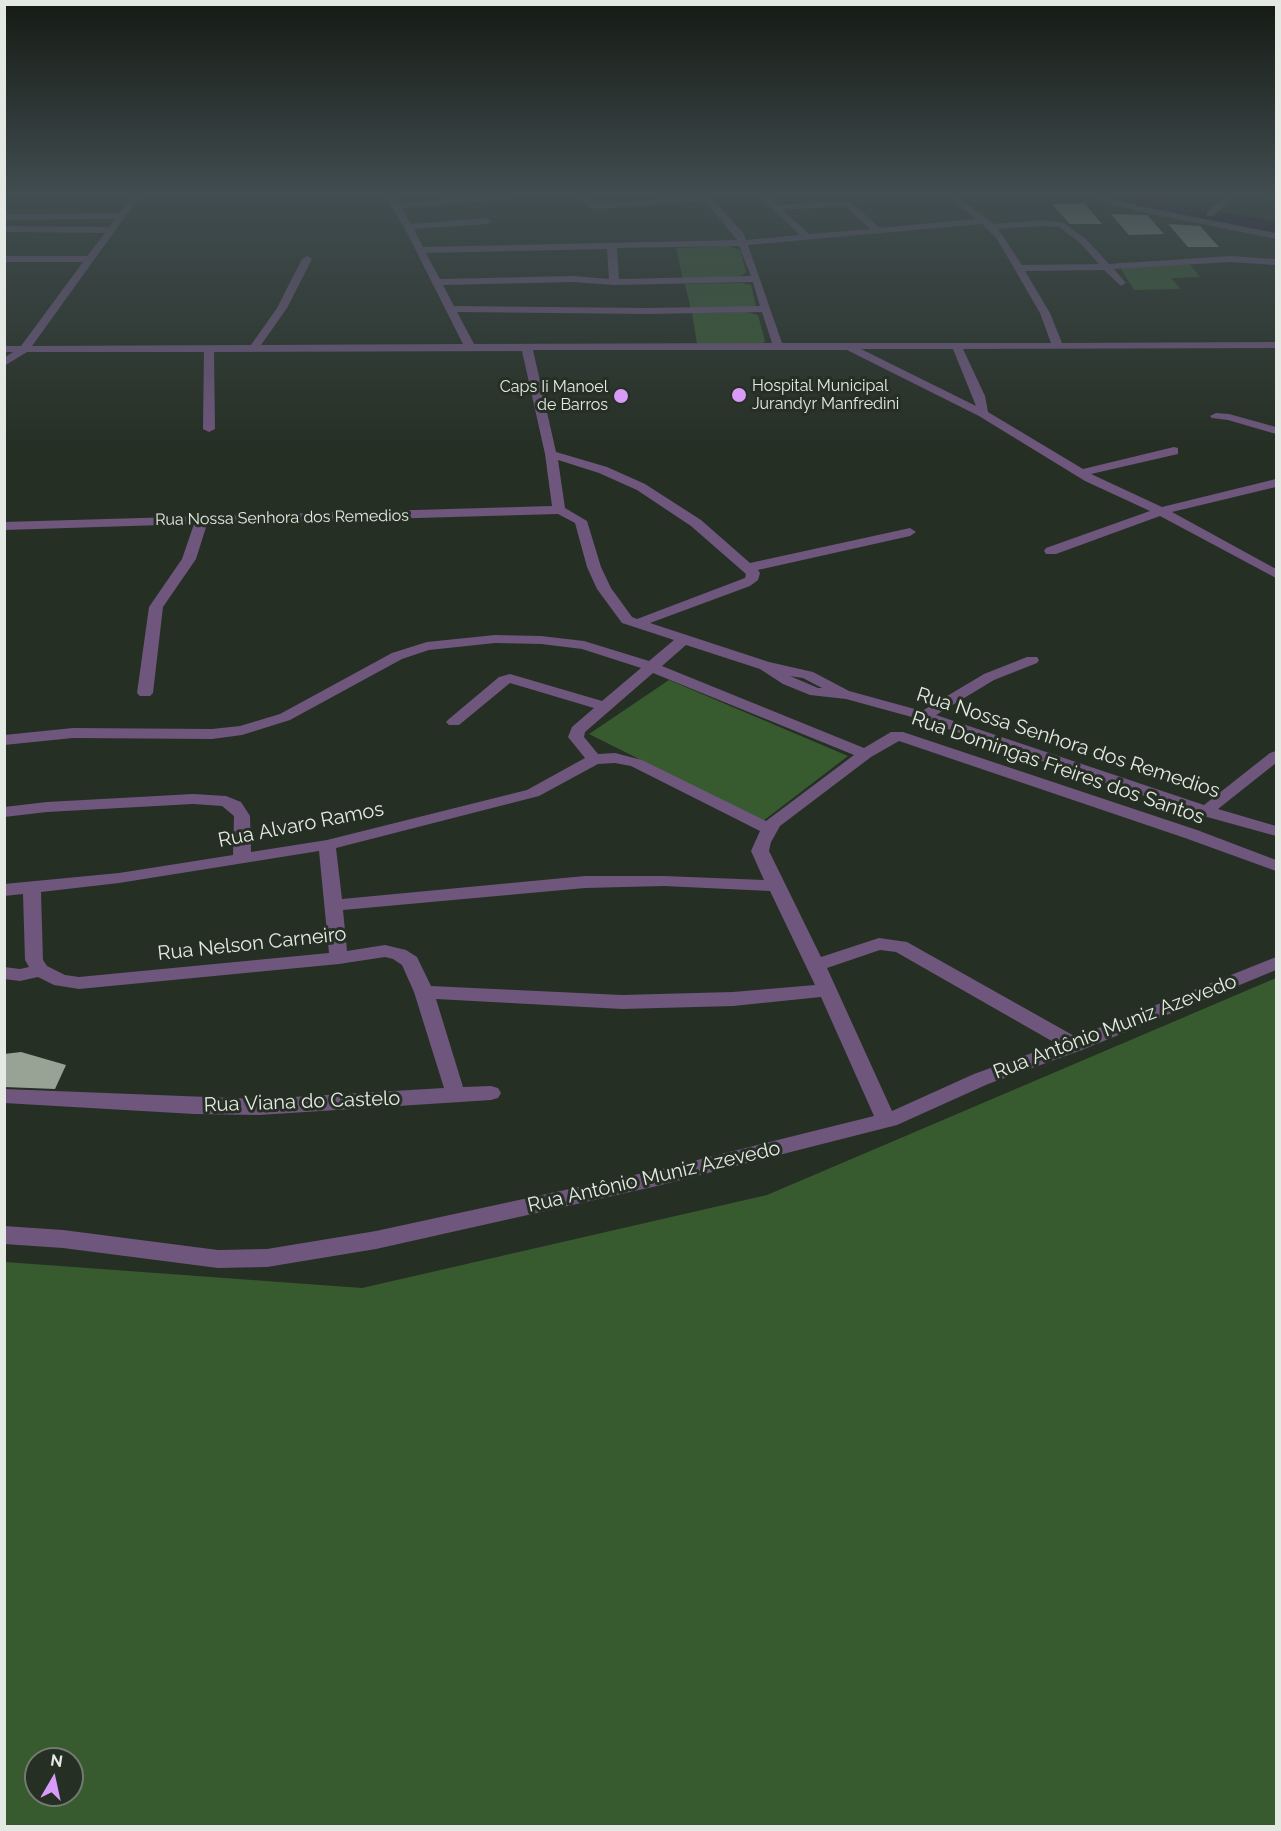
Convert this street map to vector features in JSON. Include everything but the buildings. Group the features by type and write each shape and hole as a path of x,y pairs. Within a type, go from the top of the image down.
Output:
{"street":[{"path":"4,363 24,349 72,281"},
{"path":"254,348 282,308 296,281"},
{"path":"440,281 435,282 471,349"},
{"path":"571,281 599,295"},
{"path":"599,295 614,282 640,281"},
{"path":"758,281 778,347"},
{"path":"1028,281 1045,313 1059,347"},
{"path":"450,309 599,295 767,309"},
{"path":"4,349 1276,345"},
{"path":"848,347 983,414 1081,473 1161,512 1276,574"},
{"path":"957,347 979,396 983,414"},
{"path":"527,348 550,454 559,510"},
{"path":"209,349 209,429"},
{"path":"1216,416 1229,417 1276,431"},
{"path":"1081,473 1174,451"},
{"path":"550,454 603,470 641,487 684,514 748,568 753,577 745,584 635,624"},
{"path":"1051,550 1161,512 1276,483"},
{"name":"Rua Nossa Senhora dos Remedios","path":"4,526 559,510 581,521 594,567 604,589 620,613 635,624 765,666 788,681 815,692 847,695 924,716 1206,811 1276,831"},
{"path":"145,693 156,607 189,559 202,519"},
{"path":"748,568 910,532"},
{"path":"4,740 81,732 212,734 242,730 285,717 411,650 453,642 495,639 584,645 652,667 865,754"},
{"path":"684,639 576,734 587,754 594,759 615,758 636,763 768,829 760,851 816,965 886,1121"},
{"path":"924,716 982,681 1032,660"},
{"path":"454,722 504,680 510,678 605,707"},
{"name":"Rua Domingas Freires dos Santos","path":"768,829 784,813 865,754 897,735 1191,834 1276,866"},
{"path":"1206,811 1276,756"},
{"name":"Rua Alvaro Ramos","path":"4,890 32,889 119,878 327,845 533,793 594,759"},
{"path":"4,812 118,802 193,799 226,801 236,806 242,816 242,859"},
{"path":"327,845 339,958"},
{"path":"333,905 585,882 664,881 776,886"},
{"path":"4,973 20,975 40,970 34,960 32,889"},
{"path":"816,965 879,944 900,946 1075,1045"},
{"name":"Rua Nelson Carneiro","path":"40,970 61,981 79,983 393,951 410,962 424,992 456,1096"},
{"name":"Rua Antônio Muniz Azevedo","path":"4,1235 63,1239 218,1259 267,1258 376,1240 657,1178 886,1121 981,1079 1075,1045 1276,963"},
{"path":"424,992 622,1002 733,999 826,990"},
{"name":"Rua Viana do Castelo","path":"4,1096 194,1106 259,1107 491,1093"}],"green space":[{"path":"1129,281 1174,281 1181,289 1134,290"},
{"path":"742,283 751,285 756,306 753,308 691,309 685,284"},
{"path":"747,312 758,315 765,341 763,343 697,344 692,313"},
{"path":"669,680 848,756 763,821 589,734"},
{"path":"1276,978 1276,1826 5,1826 5,1262 362,1288 767,1195"}],"place":[{"name":"Hospital Municipal Jurandyr Manfredini","path":"739,395"},
{"name":"Caps Ii Manoel de Barros","path":"621,396"}]}
